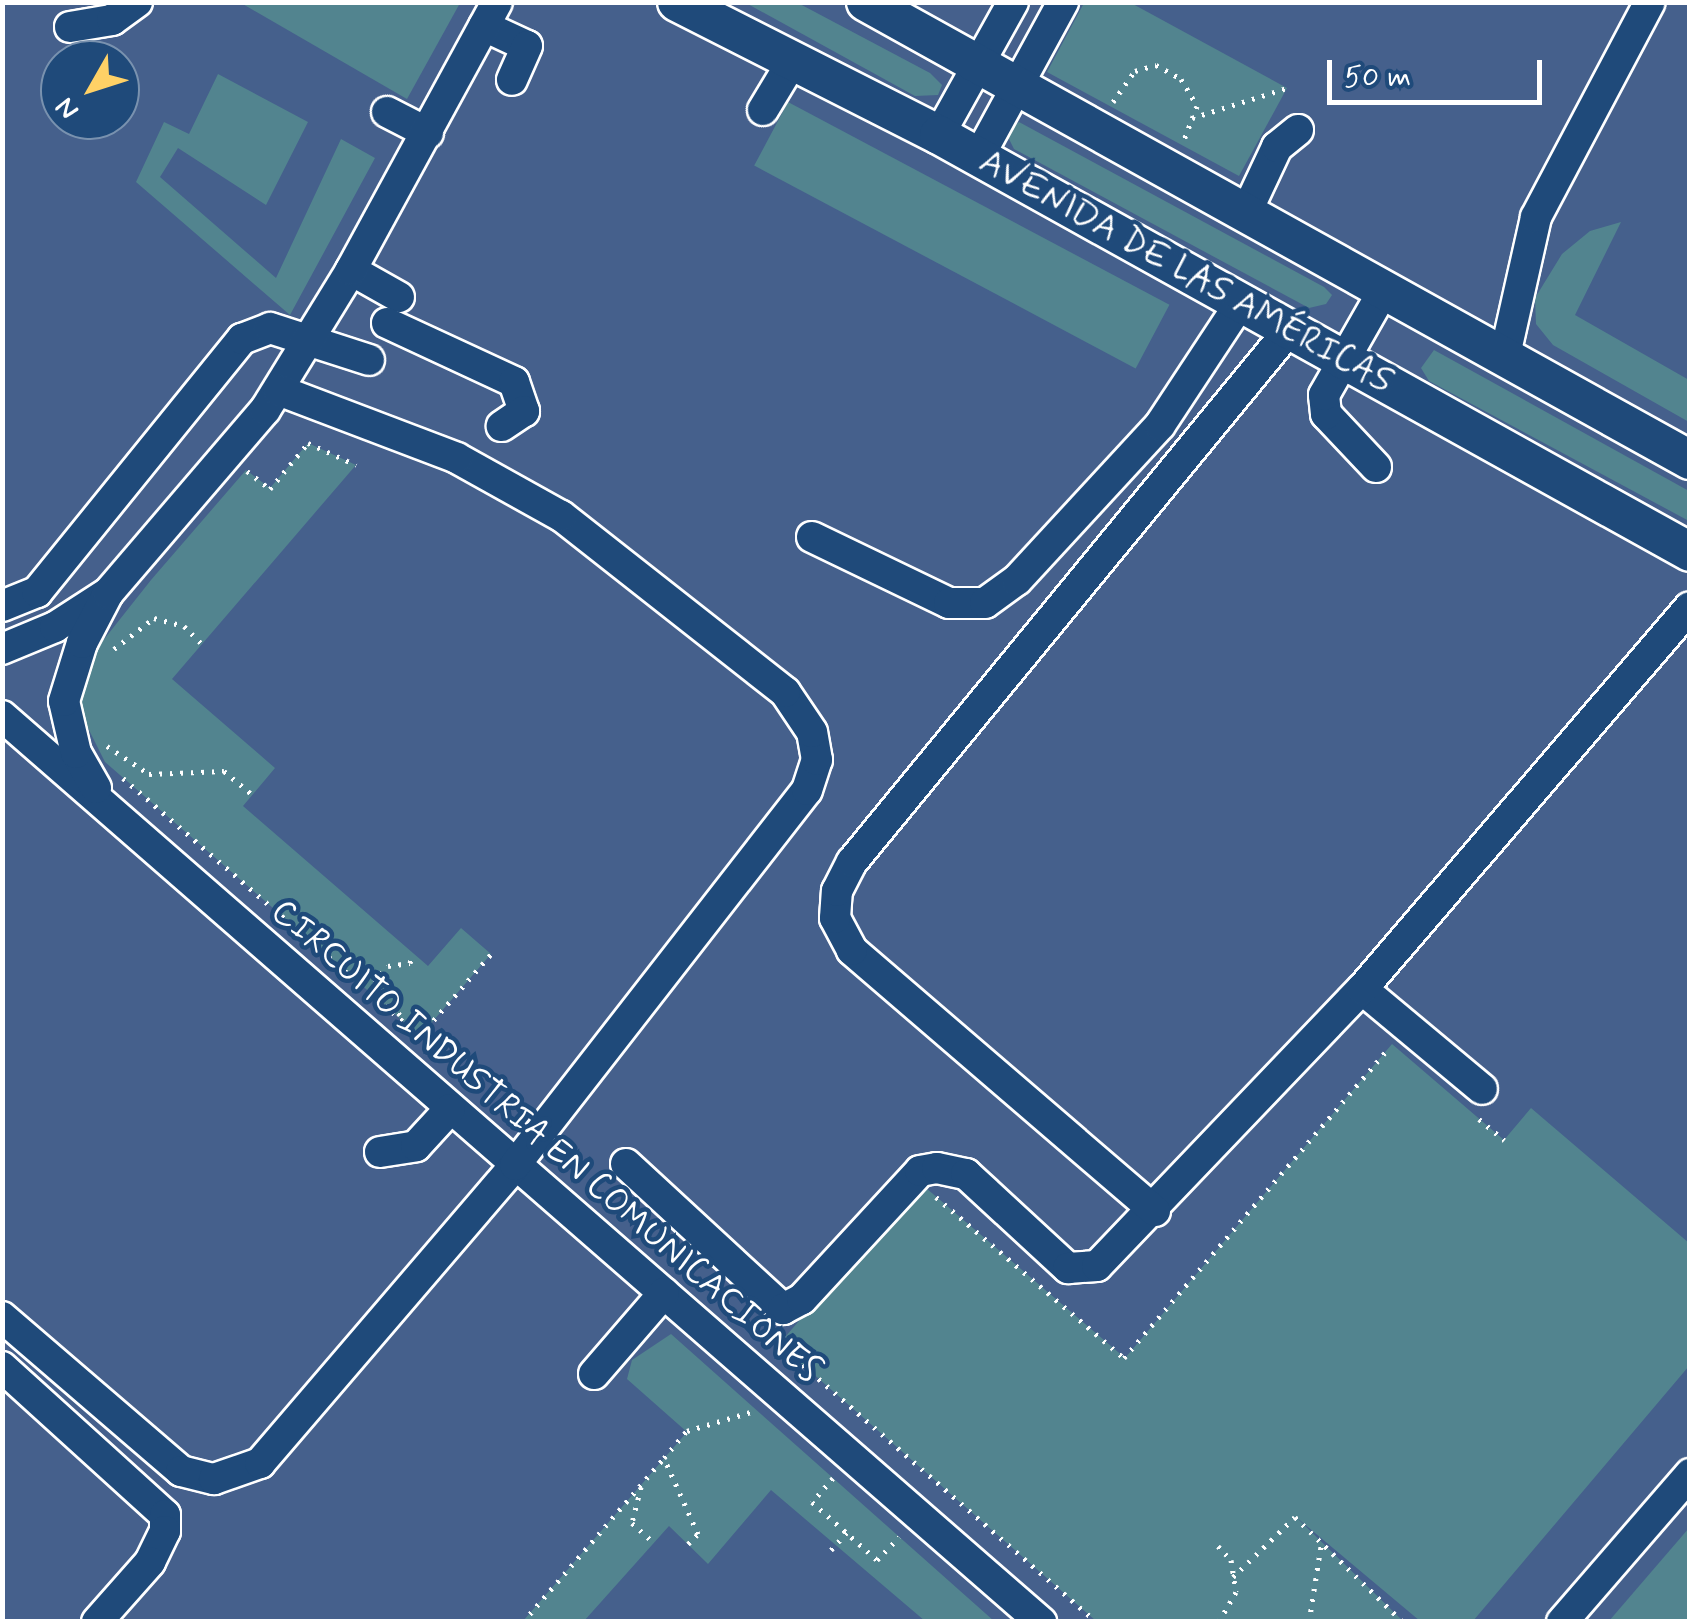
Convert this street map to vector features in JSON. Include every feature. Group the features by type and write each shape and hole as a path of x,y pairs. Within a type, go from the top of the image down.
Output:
{"main road":[{"name":"AVENIDA DE LAS AMÉRICAS","path":"677,2 939,136 1690,552"},
{"path":"866,2 1690,460"}],"street":[{"path":"70,27 112,20 137,2"},
{"path":"939,136 1013,2"},
{"path":"978,158 1063,2"},
{"path":"1505,355 1536,217 1650,2"},
{"path":"108,808 76,753 64,701 69,670 108,593 278,390 351,270 491,14 527,46 512,80"},
{"path":"763,110 792,62"},
{"path":"388,112 428,133"},
{"path":"1246,213 1278,147 1298,130"},
{"path":"351,270 393,310 514,382 524,411 502,426"},
{"path":"1376,467 1326,414 1324,396 1341,356 1384,288"},
{"path":"812,537 949,603 985,602 1017,580 1160,425 1241,302"},
{"path":"2,606 37,592 242,340 270,328 310,337 369,360"},
{"path":"1155,1211 852,950 835,918 837,891 852,862 1290,329"},
{"path":"2,1317 181,1471 214,1479 236,1475 283,1443 515,1164 807,790 817,760 812,732 785,692 561,516 457,458 278,390"},
{"path":"2,649 55,628 108,593"},
{"path":"626,1164 783,1309 802,1299 920,1171 966,1174 1068,1268 1083,1272 1155,1211 1362,989 1684,622"},
{"name":"CIRCUITO INDUSTRIA EN COMUNICACIONES","path":"2,716 1041,1622"},
{"path":"1362,989 1479,1102"},
{"path":"380,1152 416,1146 450,1109"},
{"path":"594,1374 664,1292"},
{"path":"2,1367 164,1515 165,1531 150,1562 97,1622"},
{"path":"1564,1621 1690,1474"}],"path":[{"path":"1111,106 1136,71 1156,64 1181,79 1197,106 1182,145"},
{"path":"1192,118 1287,88"},
{"path":"234,484 246,470 270,489 308,443 356,465"},
{"path":"108,656 154,618 184,626 202,644"},
{"path":"102,735 108,747 150,774 224,771 253,794"},
{"path":"120,775 420,1036"},
{"path":"413,953 410,964 388,966 374,982 420,1036"},
{"path":"420,1036 491,954"},
{"path":"933,1195 1124,1358 1392,1044 1406,1056"},
{"path":"1479,1102 1504,1140"},
{"path":"792,1330 779,1344 1096,1622"},
{"path":"523,1622 687,1431 757,1410"},
{"path":"664,1458 698,1534 688,1544"},
{"path":"833,1478 812,1502 877,1560 899,1537"},
{"path":"642,1484 632,1523 654,1543"},
{"path":"1233,1577 1295,1517 1403,1622"},
{"path":"831,1550 847,1532"},
{"path":"1218,1546 1231,1560 1236,1592 1219,1622"},
{"path":"1309,1622 1321,1546"}],"shaded area":[{"path":"3,3 1689,3 1689,1621 3,1621"}],"green space":[{"path":"241,3 460,3 407,99"},
{"path":"746,3 798,3 930,73 942,85 938,95 915,96"},
{"path":"1084,3 1131,3 1287,88 1239,176 1047,72"},
{"path":"218,74 308,122 266,205 178,148 160,177 276,278 341,139 375,158 290,315 136,182 164,122 189,134"},
{"path":"788,102 1169,305 1136,368 754,166"},
{"path":"1019,122 1324,287 1332,295 1326,304 1309,308 1014,149 1006,133"},
{"path":"1621,222 1575,315 1689,380 1689,422 1553,345 1536,324 1535,298 1562,254 1590,231"},
{"path":"1434,350 1689,491 1689,521 1429,381 1421,368"},
{"path":"308,443 356,465 172,679 275,768 243,806 428,966 461,928 491,954 420,1036 105,762 79,710 94,652 151,580 246,470 270,488"},
{"path":"1392,1044 1504,1140 1531,1108 1689,1243 1689,1366 1473,1621 1420,1621 1296,1517 1403,1621 1096,1621 779,1344 919,1182 1125,1358"},
{"path":"671,1334 994,1621 925,1621 771,1490 708,1564 669,1526 584,1621 523,1621 687,1432 627,1379 632,1360"},
{"path":"1689,1528 1689,1621 1609,1621"}]}
